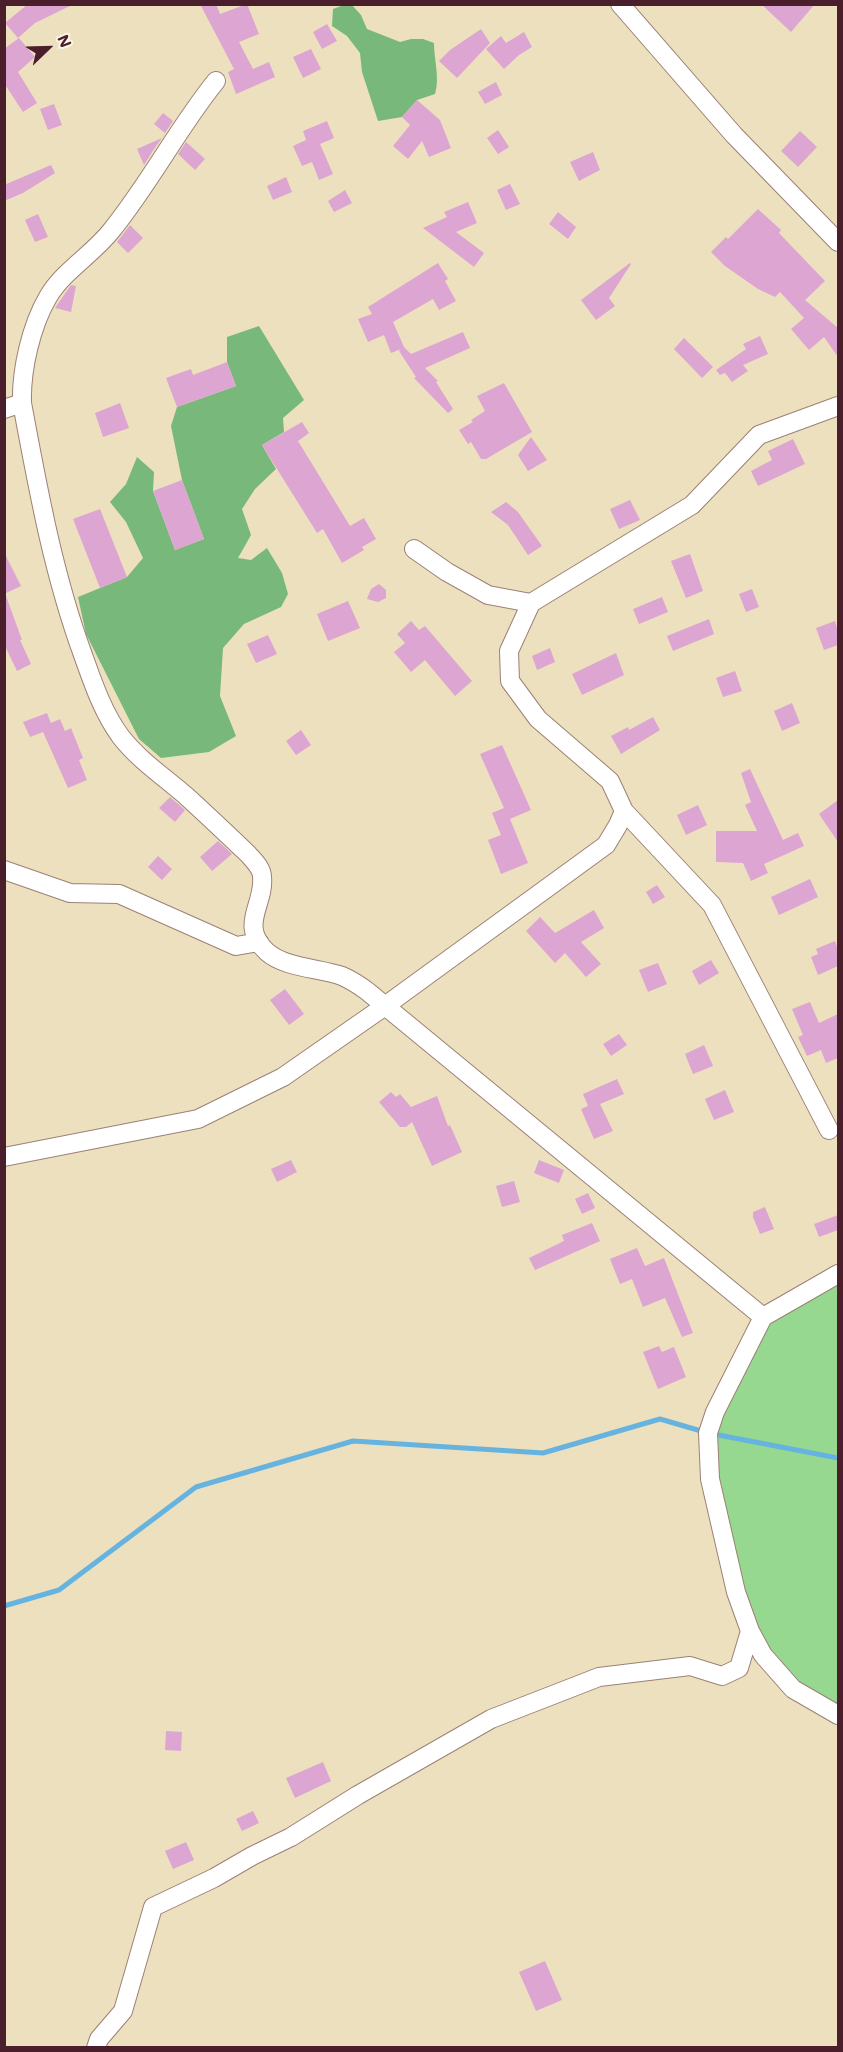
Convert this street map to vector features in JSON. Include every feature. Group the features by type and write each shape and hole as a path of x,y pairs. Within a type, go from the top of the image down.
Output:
{"street":[{"path":"620,4 734,135 838,242"},
{"path":"216,81 109,234 62,279 48,296 36,320 13,406 68,615 105,709 121,736 139,757 248,854 260,869 262,883 254,916 254,929 259,942 275,958 341,976 356,983 763,1317"},
{"path":"829,1130 712,905 624,811 610,781 538,719 510,681 509,651 531,603 692,505 759,435 838,406"},
{"path":"414,549 447,572 488,595 531,603"},
{"path":"4,1157 198,1119 283,1077 386,1006 606,845 624,811"},
{"path":"4,870 70,893 119,894 236,946 259,942"},
{"path":"838,1274 763,1317 715,1412 708,1433 710,1479 736,1592 750,1631 763,1655 793,1689 838,1715"},
{"path":"96,2048 99,2039 123,2011 153,1906 214,1878 291,1837 358,1795 491,1719 599,1677 690,1666 722,1676 739,1668 750,1631"}],"green space":[{"path":"352,5 361,15 367,29 400,42 423,39 434,43 437,75 435,94 417,100 402,117 378,121 362,72 360,53 347,36 332,26 333,9"},
{"path":"259,326 304,400 283,418 284,432 262,445 276,469 255,489 242,509 251,535 238,558 251,560 267,548 282,573 288,594 281,607 244,624 223,648 220,696 236,736 209,752 161,758 139,739 86,634 78,597 127,577 143,558 126,522 110,502 126,484 137,457 154,472 153,491 175,550 204,539 182,480 171,426 177,407 236,386 227,362 227,337"},
{"path":"838,1274 838,1715 763,1655 710,1479 715,1412 763,1317"}],"building":[{"path":"28,4 74,4 35,23 18,38 5,23"},
{"path":"200,4 216,4 220,14 247,4 259,34 239,42 253,69 269,62 275,77 236,94 228,72 234,69"},
{"path":"761,4 815,4 791,32"},
{"path":"327,24 337,41 322,49 313,32"},
{"path":"481,29 490,43 457,78 439,61 450,50"},
{"path":"524,32 532,47 504,69 486,49 501,36 506,43"},
{"path":"19,38 35,57 18,72 37,103 23,112 4,83 4,49"},
{"path":"311,49 321,69 303,78 293,57"},
{"path":"496,82 502,95 485,104 478,92"},
{"path":"417,100 440,120 451,148 429,157 422,141 408,159 393,146 410,125 402,117"},
{"path":"54,104 62,125 48,130 40,109"},
{"path":"163,113 173,121 165,133 154,124"},
{"path":"327,121 334,138 320,144 333,174 319,180 312,162 302,166 293,146 306,140 303,131"},
{"path":"498,130 509,147 498,154 487,138"},
{"path":"800,131 817,147 798,167 781,151"},
{"path":"162,138 154,149 144,165 137,149"},
{"path":"186,142 205,159 195,170 178,154"},
{"path":"593,152 600,170 579,181 570,162"},
{"path":"51,165 55,173 23,193 4,201 4,185"},
{"path":"286,177 292,192 273,200 267,186"},
{"path":"510,184 520,204 506,210 497,190"},
{"path":"345,190 352,203 334,212 328,201"},
{"path":"468,202 477,223 456,232 484,253 474,267 423,228 447,217 444,212"},
{"path":"758,209 781,230 779,233 825,281 805,300 838,328 838,357 824,337 809,350 791,329 804,318 780,292 775,297 758,289 725,266 711,252 726,237 728,239"},
{"path":"558,212 576,227 568,239 549,224"},
{"path":"38,214 48,237 35,242 25,220"},
{"path":"130,225 143,238 128,253 117,242"},
{"path":"438,263 448,279 445,281 456,301 439,310 433,299 393,322 404,347 411,354 463,332 470,348 425,368 438,381 436,382 453,409 448,413 414,378 416,377 399,351 401,349 391,353 384,335 368,342 358,319 372,314 368,307"},
{"path":"630,263 609,298 615,306 596,320 581,300"},
{"path":"71,285 76,286 71,312 55,308"},
{"path":"760,336 768,354 743,365 748,371 732,382 725,373 720,375 716,370 746,349 743,344"},
{"path":"684,338 713,367 702,378 674,349"},
{"path":"227,362 236,386 177,407 166,378 191,369 193,375"},
{"path":"504,383 532,432 486,459 481,459 471,442 468,444 459,430 473,422 471,420 485,411 477,396"},
{"path":"120,403 129,428 103,437 95,413"},
{"path":"302,422 309,433 298,441 350,526 364,518 376,539 362,547 364,550 342,563 323,529 317,533 262,445"},
{"path":"531,437 547,460 528,471 518,455"},
{"path":"793,439 805,464 758,486 751,471 772,460 768,451"},
{"path":"182,480 204,539 175,550 153,491"},
{"path":"630,500 640,520 619,529 610,509"},
{"path":"506,502 518,512 542,546 528,555 508,525 491,512"},
{"path":"100,509 127,577 100,588 73,519"},
{"path":"4,552 21,586 4,594"},
{"path":"690,554 703,591 686,598 671,561"},
{"path":"379,584 386,590 386,598 378,602 367,599 371,589"},
{"path":"752,589 759,607 746,612 739,594"},
{"path":"6,596 22,640 20,640 31,664 17,671 4,644"},
{"path":"662,597 668,612 639,624 633,609"},
{"path":"348,601 360,628 328,641 317,614"},
{"path":"709,619 714,634 673,651 667,636"},
{"path":"411,621 419,630 425,626 472,681 455,696 425,660 411,672 394,652 405,643 397,634"},
{"path":"835,621 838,645 824,650 816,628"},
{"path":"268,635 277,654 256,663 247,644"},
{"path":"550,648 555,662 537,670 532,656"},
{"path":"616,653 624,675 582,695 572,674"},
{"path":"735,671 742,691 723,697 716,678"},
{"path":"792,703 800,723 782,731 774,711"},
{"path":"47,713 51,723 60,719 65,731 71,728 83,758 79,760 87,780 68,788 43,732 30,737 23,722"},
{"path":"653,717 660,730 621,754 611,736 628,727 629,730"},
{"path":"301,730 311,745 296,755 286,741"},
{"path":"502,745 531,810 510,819 528,863 501,874 488,840 501,835 492,813 504,808 480,754"},
{"path":"750,769 783,840 798,833 804,846 764,864 768,873 751,881 743,863 716,862 716,831 757,831 745,805 751,802 741,773"},
{"path":"170,797 185,810 175,822 159,808"},
{"path":"838,800 838,842 819,814"},
{"path":"698,805 707,825 686,835 677,815"},
{"path":"218,841 232,854 212,871 200,857"},
{"path":"158,856 172,869 162,880 148,867"},
{"path":"810,879 818,897 779,915 771,897"},
{"path":"657,885 665,897 653,904 646,892"},
{"path":"594,910 604,928 581,942 601,964 586,977 565,953 555,963 526,931 540,917 555,933"},
{"path":"835,941 838,950 838,966 818,975 811,957 818,954 816,949"},
{"path":"711,960 719,973 699,985 692,971"},
{"path":"658,963 667,984 648,992 639,970"},
{"path":"285,989 304,1014 289,1025 270,1000"},
{"path":"810,1002 819,1023 838,1014 838,1058 826,1063 821,1050 807,1056 798,1037 803,1035 792,1009"},
{"path":"619,1034 627,1045 611,1056 603,1044"},
{"path":"704,1045 713,1066 693,1074 685,1054"},
{"path":"617,1079 624,1094 600,1104 613,1131 594,1139 581,1109 588,1106 583,1094"},
{"path":"725,1090 734,1112 714,1120 705,1099"},
{"path":"391,1092 396,1097 400,1094 411,1107 437,1096 448,1126 450,1125 462,1152 432,1166 412,1122 406,1127 400,1127 379,1102"},
{"path":"291,1160 297,1172 277,1182 271,1169"},
{"path":"539,1160 564,1170 559,1183 534,1173"},
{"path":"514,1181 520,1202 502,1207 496,1186"},
{"path":"588,1193 595,1208 582,1214 575,1199"},
{"path":"765,1207 774,1229 760,1234 753,1212"},
{"path":"838,1215 838,1230 819,1237 814,1224"},
{"path":"592,1223 600,1241 535,1270 529,1258 564,1241 562,1235"},
{"path":"637,1248 645,1266 664,1258 693,1333 682,1337 665,1298 643,1307 632,1279 620,1284 610,1259"},
{"path":"659,1346 662,1352 674,1347 686,1377 658,1389 643,1352"},
{"path":"166,1731 182,1732 181,1751 165,1750"},
{"path":"323,1762 331,1781 295,1798 286,1778"},
{"path":"253,1811 259,1823 242,1831 236,1819"},
{"path":"186,1842 194,1860 173,1869 165,1851"},
{"path":"545,1961 562,2000 536,2011 519,1972"}],"waterway":[{"path":"4,1606 59,1590 196,1487 353,1441 543,1453 660,1419 708,1433 838,1458"}]}
